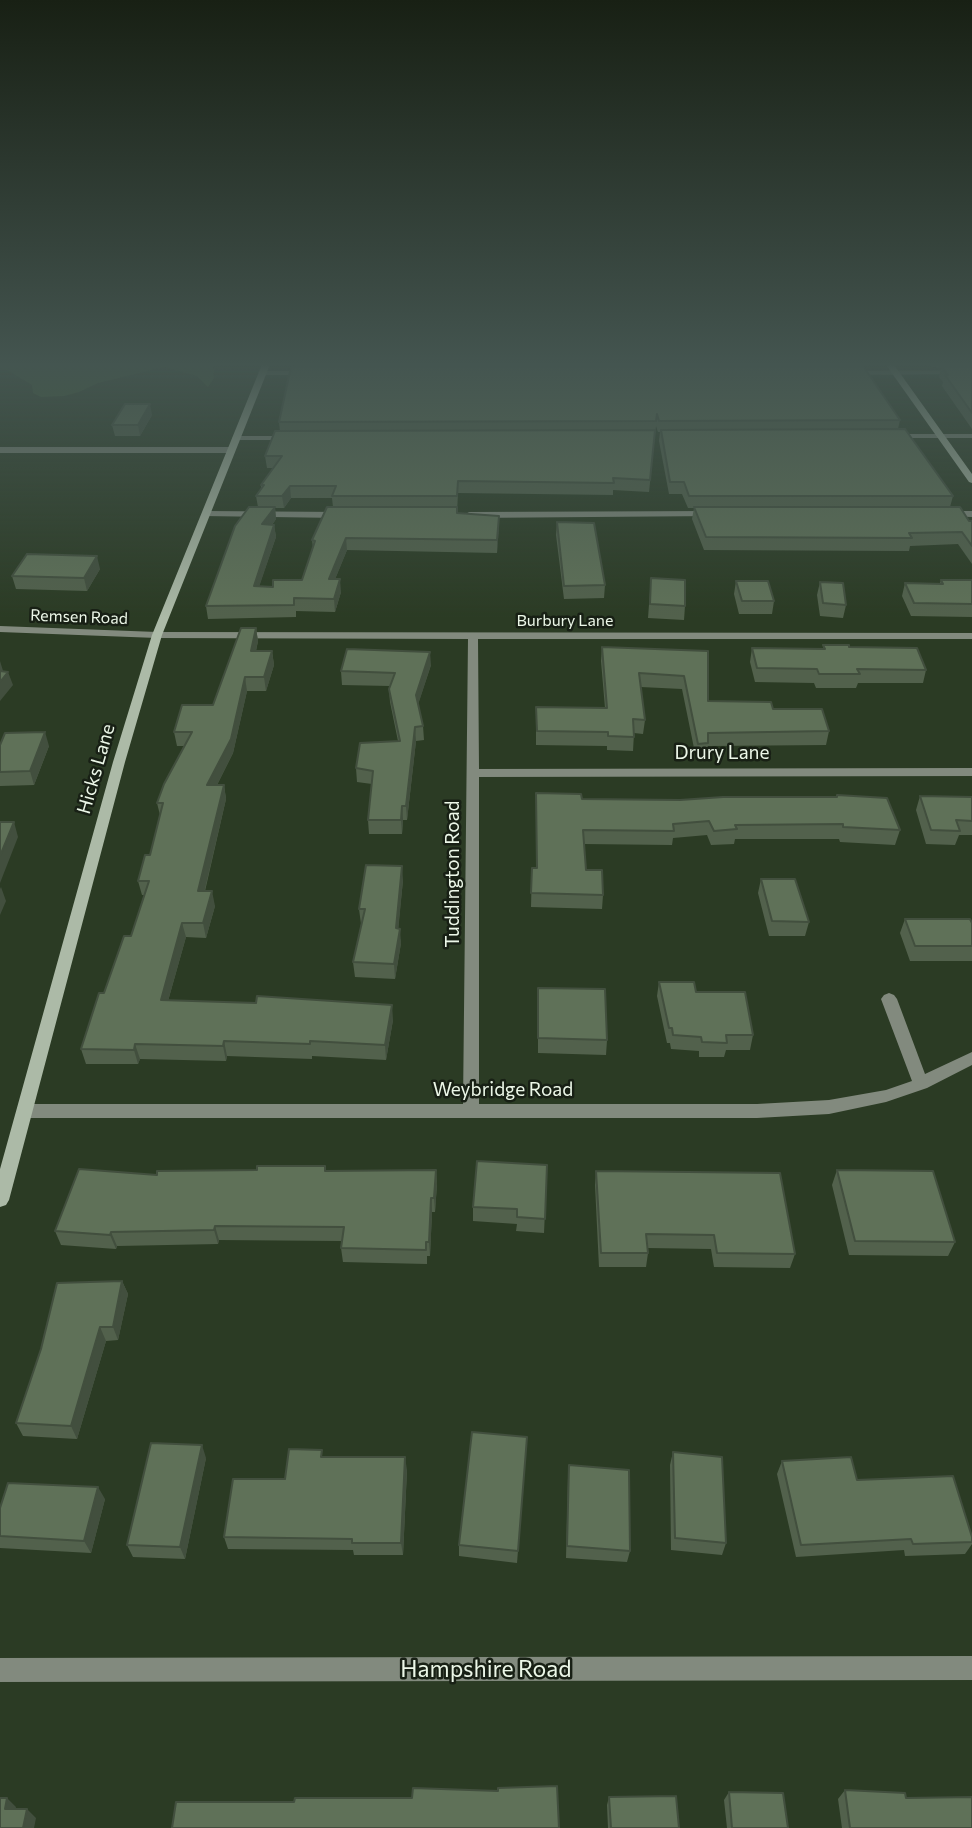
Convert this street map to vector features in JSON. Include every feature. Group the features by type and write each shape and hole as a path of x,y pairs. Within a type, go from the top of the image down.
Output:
{"main road":[{"path":"950,447 972,480"},
{"name":"Hicks Lane","path":"0,1200 119,762 158,635 231,450"}],"street":[{"path":"0,450 231,450"},
{"path":"206,514 353,515"},
{"path":"463,515 724,514"},
{"path":"931,514 972,514"},
{"name":"Remsen Road","path":"0,629 158,635"},
{"name":"Burbury Lane","path":"158,635 972,636"},
{"name":"Tuddington Road","path":"471,1111 473,636"},
{"name":"Drury Lane","path":"473,773 972,772"},
{"path":"889,999 921,1084"},
{"name":"Weybridge Road","path":"25,1111 757,1111 829,1107 886,1096 921,1084 972,1058"},
{"name":"Hampshire Road","path":"0,1670 972,1668"}],"building":[{"path":"268,447 653,447 650,480 613,478 614,483 458,481 457,496 332,496 336,486 290,486 282,496 256,496 282,456 265,456"},
{"path":"664,447 918,447 953,496 689,496 684,482 670,482"},
{"path":"249,507 275,507 262,524 274,525 254,586 273,587 273,580 302,580 315,541 312,540 327,507 457,507 457,513 499,516 497,540 346,538 329,579 340,579 334,599 294,598 294,605 206,606 235,526"},
{"path":"694,507 960,507 969,521 972,521 972,546 962,532 909,533 912,538 706,537"},
{"path":"557,522 594,523 605,585 564,586"},
{"path":"27,554 97,556 84,578 12,576"},
{"path":"651,578 685,580 685,606 650,604"},
{"path":"941,580 972,580 972,604 914,603 905,583 943,584"},
{"path":"736,581 768,581 774,601 742,601"},
{"path":"820,582 843,583 846,605 823,603"},
{"path":"241,628 256,628 251,651 272,651 264,677 245,677 231,739 207,785 224,785 198,891 212,891 203,923 182,923 161,1000 256,1003 257,996 392,1005 385,1045 310,1041 310,1044 224,1041 223,1046 135,1044 134,1050 81,1049 99,993 104,993 124,936 131,936 149,881 138,881 145,855 150,855 163,803 157,803 164,784 192,732 174,732 182,705 213,705"},
{"path":"823,645 917,648 926,670 857,669 860,674 819,674 817,669 757,668 752,648 825,649"},
{"path":"602,647 708,651 708,701 771,702 773,709 822,709 829,731 708,733 708,743 698,744 684,676 639,673 645,720 633,719 634,737 608,736 608,732 537,731 536,707 607,708"},
{"path":"347,649 430,652 416,695 423,726 415,727 406,806 402,806 401,820 368,820 373,771 356,768 360,743 400,741 389,689 395,673 341,671"},
{"path":"0,671 8,672 0,682"},
{"path":"45,732 30,771 0,772 0,745 5,733"},
{"path":"536,793 581,794 582,799 680,800 837,795 887,798 900,830 843,827 843,824 735,825 737,829 714,831 709,821 673,824 674,831 583,830 586,870 602,870 603,895 531,893 532,868 537,868"},
{"path":"920,796 972,797 972,821 956,820 960,831 931,830"},
{"path":"0,822 14,822 0,856"},
{"path":"366,865 402,866 396,928 400,929 394,964 353,962 365,909 359,909"},
{"path":"761,879 795,879 809,922 772,921"},
{"path":"905,919 970,919 972,946 915,946"},
{"path":"659,982 694,982 696,992 745,992 753,1035 726,1035 727,1043 702,1042 701,1037 673,1035"},
{"path":"538,988 605,989 607,1040 538,1038"},
{"path":"477,1161 547,1165 545,1219 517,1217 517,1209 473,1207"},
{"path":"257,1166 325,1166 325,1171 436,1170 426,1250 341,1248 344,1227 215,1226 214,1230 111,1232 110,1235 55,1231 79,1169 157,1175 157,1171 257,1170"},
{"path":"837,1170 933,1171 955,1242 855,1241"},
{"path":"596,1171 780,1173 795,1254 717,1253 714,1235 646,1234 648,1253 601,1253"},
{"path":"122,1281 113,1327 100,1327 71,1426 16,1423 41,1349 57,1283"},
{"path":"472,1432 527,1437 518,1551 459,1545"},
{"path":"151,1443 202,1445 180,1547 127,1545"},
{"path":"289,1449 322,1450 321,1457 405,1457 401,1543 352,1543 352,1539 224,1537 233,1479 285,1479"},
{"path":"673,1452 722,1457 726,1543 675,1538"},
{"path":"851,1457 857,1480 953,1476 972,1542 913,1544 911,1539 801,1545 782,1461"},
{"path":"569,1465 629,1470 630,1551 567,1546"},
{"path":"8,1483 98,1487 84,1541 0,1536 0,1508"},
{"path":"557,1786 559,1828 172,1828 176,1802 412,1798 413,1788 498,1791 498,1788"},
{"path":"845,1790 905,1793 906,1798 972,1797 972,1828 850,1828"},
{"path":"729,1792 783,1793 788,1828 732,1828"},
{"path":"676,1796 679,1828 611,1828 609,1797"},
{"path":"0,1798 7,1798 5,1809 27,1809 23,1828 0,1828"}]}
